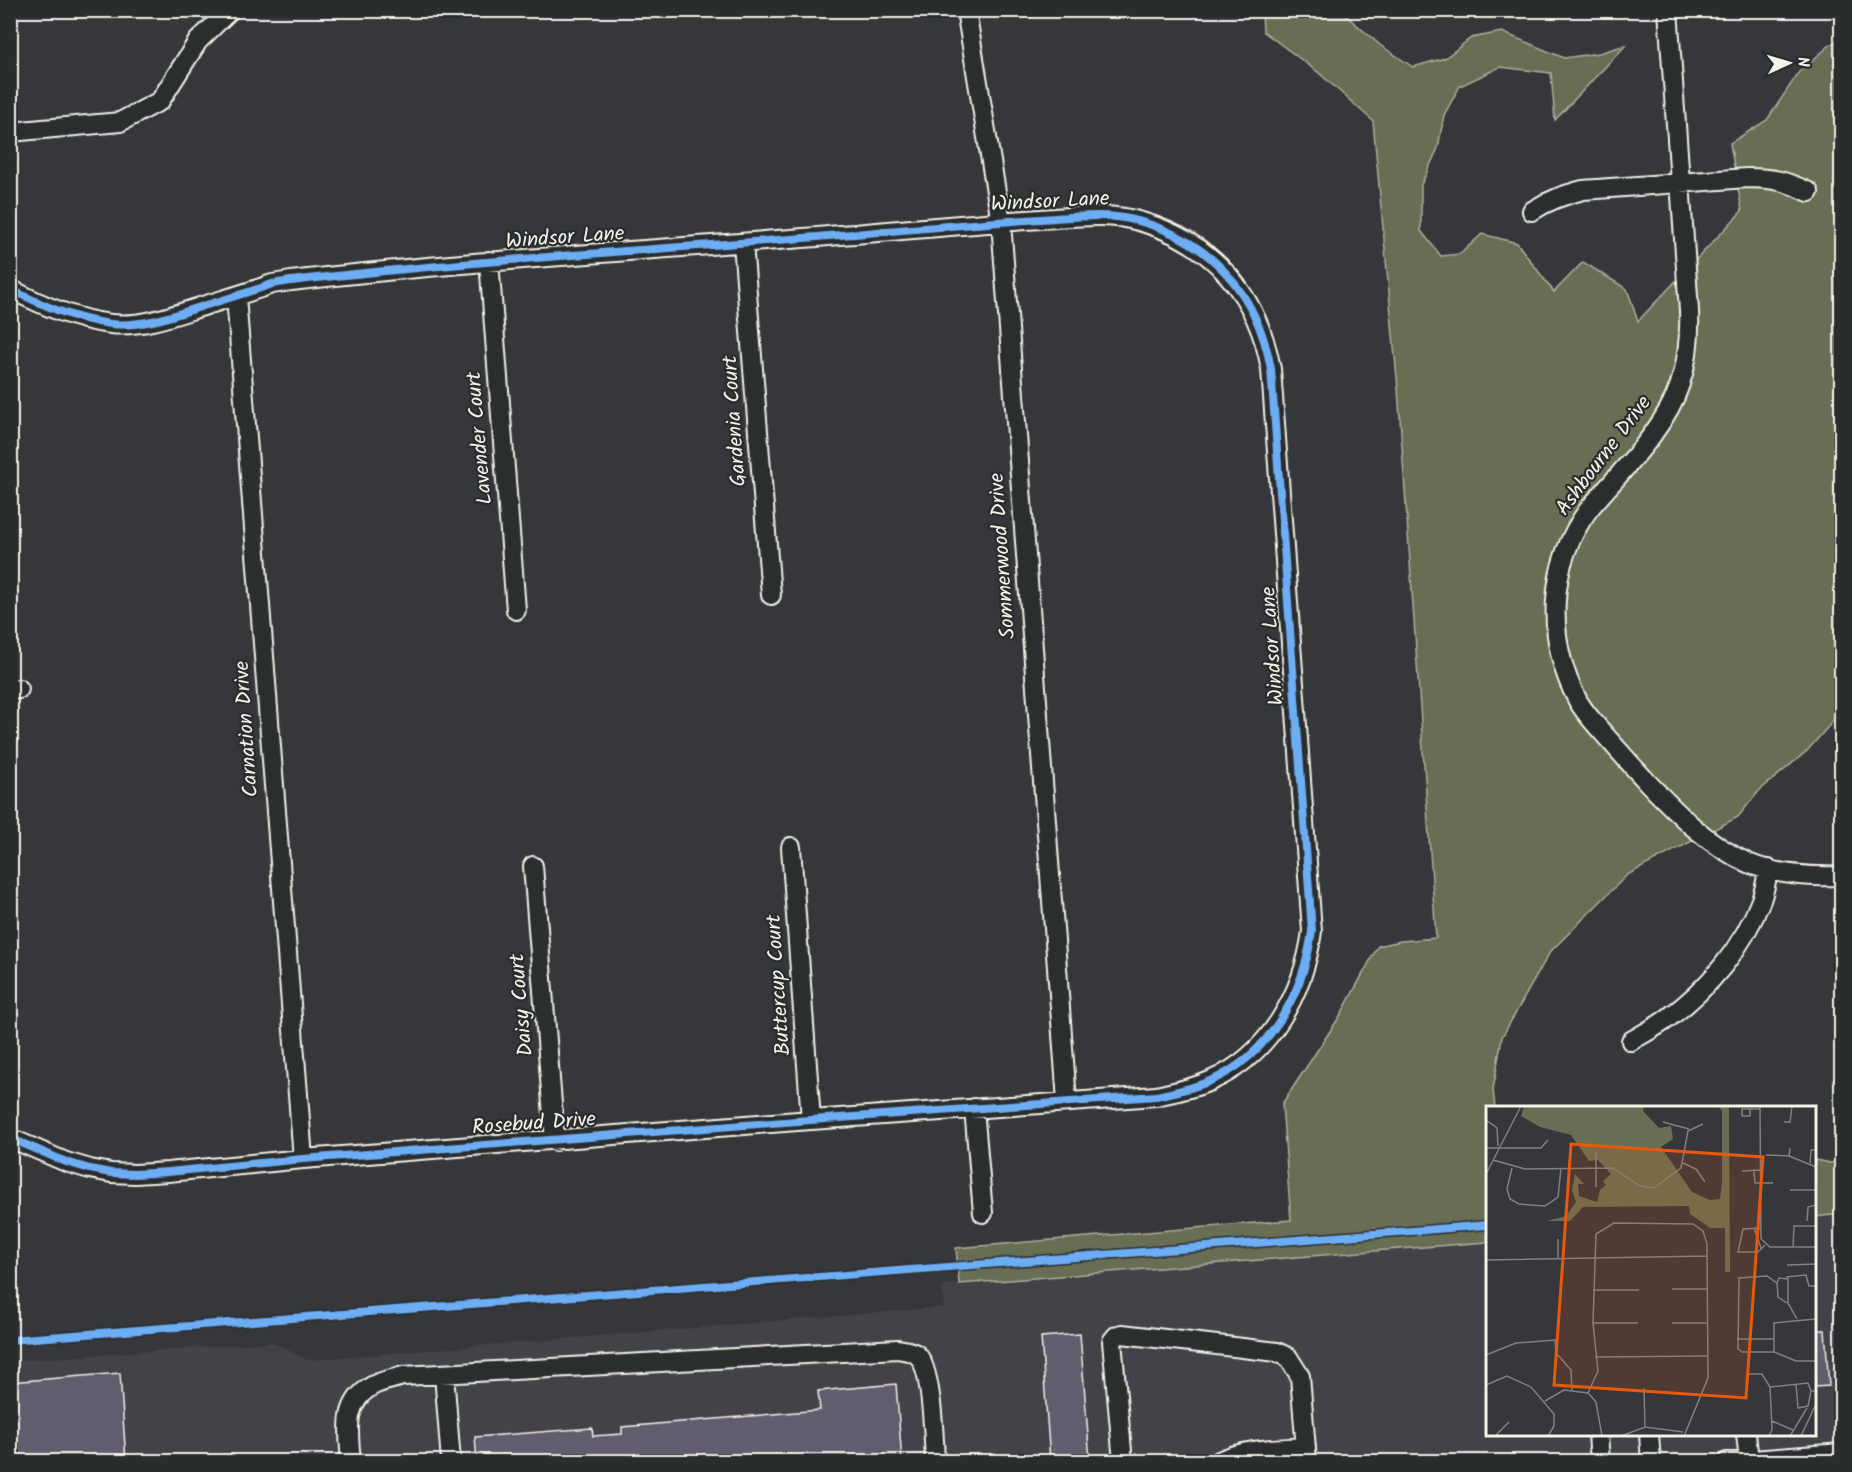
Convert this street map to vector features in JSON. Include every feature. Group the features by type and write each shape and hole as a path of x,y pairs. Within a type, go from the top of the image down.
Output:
{"street":[{"path":"10,132 120,122 160,101 198,41 230,10"},
{"name":"Sommerwood Drive","path":"966,10 1001,222 1067,1101"},
{"name":"Ashbourne Drive","path":"1668,10 1689,333 1687,357 1680,384 1659,427 1588,509 1578,522 1567,545 1559,568 1556,589 1555,613 1561,658 1579,702 1631,765 1700,834 1728,853 1750,864 1799,875 1842,876"},
{"path":"1533,211 1556,198 1583,190 1679,183 1771,178 1809,192"},
{"name":"Windsor Lane","path":"10,289 76,316 110,324 126,324 160,320 291,280 489,261 1001,222 1097,216 1119,217 1143,222 1198,247 1220,265 1246,300 1256,318 1270,361 1312,931 1309,953 1292,1001 1271,1033 1253,1053 1233,1069 1211,1081 1186,1090 1156,1096 1067,1101"},
{"name":"Gardenia Court","path":"743,243 771,595"},
{"name":"Lavender Court","path":"489,261 516,610"},
{"name":"Carnation Drive","path":"236,296 303,1159"},
{"name":"Buttercup Court","path":"791,847 811,1120"},
{"name":"Daisy Court","path":"533,866 555,1141"},
{"path":"1631,1041 1666,1020 1702,990 1724,965 1753,919 1762,898 1769,869"},
{"name":"Rosebud Drive","path":"10,1138 66,1162 111,1173 168,1172 303,1159 1067,1101"},
{"path":"974,1108 983,1213"},
{"path":"1123,1461 1112,1341 1116,1336 1122,1334 1277,1352 1288,1357 1300,1376 1307,1454 1261,1450 1217,1461"},
{"path":"351,1461 348,1418 358,1397 373,1385 403,1376 898,1349 916,1354 924,1364 929,1390 935,1461"},
{"path":"444,1374 451,1461"},
{"path":"1598,1436 1600,1461"},
{"path":"1649,1436 1651,1461"},
{"path":"1747,1436 1758,1460"},
{"path":"1727,1461 1842,1453"}],"shaded area":[{"path":"1841,1214 1841,1461 11,1462 11,1361 272,1342 308,1360 944,1307 942,1285 1486,1242 1486,1436 1816,1436 1816,1217"}],"green space":[{"path":"1332,10 1343,13 1380,45 1413,67 1445,58 1471,38 1502,32 1564,58 1599,53 1626,45 1555,120 1551,73 1500,67 1460,86 1444,115 1438,148 1421,185 1421,231 1441,256 1460,254 1482,234 1517,243 1554,292 1583,262 1627,289 1638,321 1742,211 1730,143 1767,120 1799,72 1841,38 1841,712 1807,751 1759,791 1738,817 1627,875 1550,952 1502,1037 1493,1090 1495,1106 1486,1106 1486,1242 959,1284 956,1248 1291,1220 1282,1104 1340,1016 1378,946 1401,941 1436,938 1398,389 1373,121 1319,73 1263,31 1262,11"},
{"path":"1816,1160 1830,1163 1841,1161 1841,1214 1816,1217"}],"building":[{"path":"1816,1330 1825,1330 1829,1386 1816,1387"},
{"path":"1080,1334 1090,1461 1050,1461 1041,1337"},
{"path":"120,1373 126,1461 10,1461 10,1382"},
{"path":"896,1384 902,1461 477,1461 475,1437 592,1428 593,1436 622,1434 622,1427 820,1410 818,1391"}],"cycle path":[{"path":"10,289 72,315 122,325 165,318 272,284 434,266 1079,216 1130,219 1168,231 1211,258 1229,276 1255,318 1265,343 1271,369 1312,931 1308,954 1292,999 1280,1020 1250,1056 1231,1070 1210,1081 1156,1096 811,1120 135,1174 90,1169 66,1162 10,1138"},
{"path":"10,1340 1486,1225"}]}
